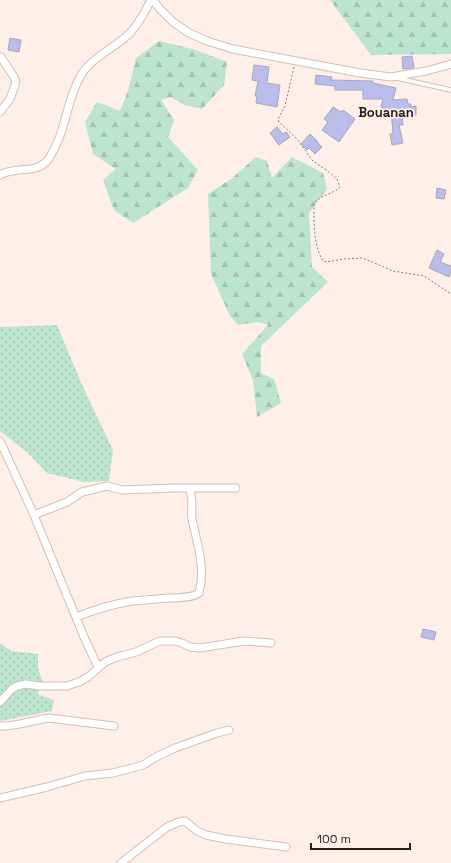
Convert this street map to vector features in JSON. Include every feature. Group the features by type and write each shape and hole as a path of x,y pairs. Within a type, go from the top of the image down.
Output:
{"street":[{"path":"0,175 7,171 38,167 47,162 55,149 75,88 86,67 130,33 152,0 173,22 189,33 207,41 233,49 360,73 391,77 426,71 451,64"},
{"path":"0,112 10,99 16,82 1,58"},
{"path":"0,106 0,112"},
{"path":"0,441 34,514 84,637 98,667"},
{"path":"34,514 68,502 82,492 107,486 122,490 236,488"},
{"path":"76,617 95,610 131,602 183,598 199,593 201,563 192,517 190,488"},
{"path":"0,702 12,689 17,686 26,684 39,686 66,686 78,682 109,660 136,652 160,641 175,641 190,648 200,648 244,641 271,643"},
{"path":"0,726 11,726 49,718 114,726"},
{"path":"0,798 48,787 85,776 114,773 143,765 175,748 229,730"},
{"path":"121,863 167,827 178,822 185,821 197,831 206,835 226,839 286,846"}],"lane":[{"path":"391,77 451,90"}],"path":[{"path":"295,60 285,106 278,119 279,122 297,139 312,160 337,179 340,187 322,196 314,204 315,234 319,255 323,261 327,262 362,258 393,271 424,276 451,294"}],"green space":[{"path":"330,0 451,0 451,54 371,55"},
{"path":"159,41 196,50 227,62 224,85 202,109 185,105 171,97 161,100 174,120 168,137 198,170 188,188 133,223 114,210 103,180 116,169 93,154 85,122 97,102 120,111 128,91 136,58"},
{"path":"256,157 267,161 272,178 292,157 323,173 327,189 309,213 312,267 328,282 261,346 261,373 274,379 281,403 257,417 253,380 242,354 268,325 258,322 238,325 230,316 211,274 208,194 231,179"},
{"path":"57,325 83,387 113,450 109,481 84,482 47,473 28,453 0,431 0,327"},
{"path":"0,643 11,651 38,654 38,669 44,685 37,694 54,700 52,711 0,721"}],"building":[{"path":"10,38 21,40 19,52 8,50"},
{"path":"412,56 414,68 403,69 402,57"},
{"path":"254,65 269,67 267,83 280,85 277,107 256,103 257,96 255,96 258,81 252,80"},
{"path":"316,75 332,77 331,80 373,81 373,83 396,88 393,100 407,99 408,104 411,104 411,107 416,106 416,115 402,116 403,125 399,125 403,143 392,145 390,134 393,134 391,110 381,107 383,99 363,99 363,90 335,90 335,86 315,84"},
{"path":"333,107 341,112 343,110 355,119 339,142 322,130 328,122 324,119"},
{"path":"277,127 283,134 286,132 290,137 279,145 270,133"},
{"path":"310,134 322,147 315,154 309,148 307,150 301,144"},
{"path":"437,188 446,190 444,199 436,198"},
{"path":"437,250 444,254 440,262 451,266 451,273 449,277 429,268"},
{"path":"423,629 436,632 434,640 421,637"}],"district":[{"name":"Bouanan","path":"386,112"}]}
